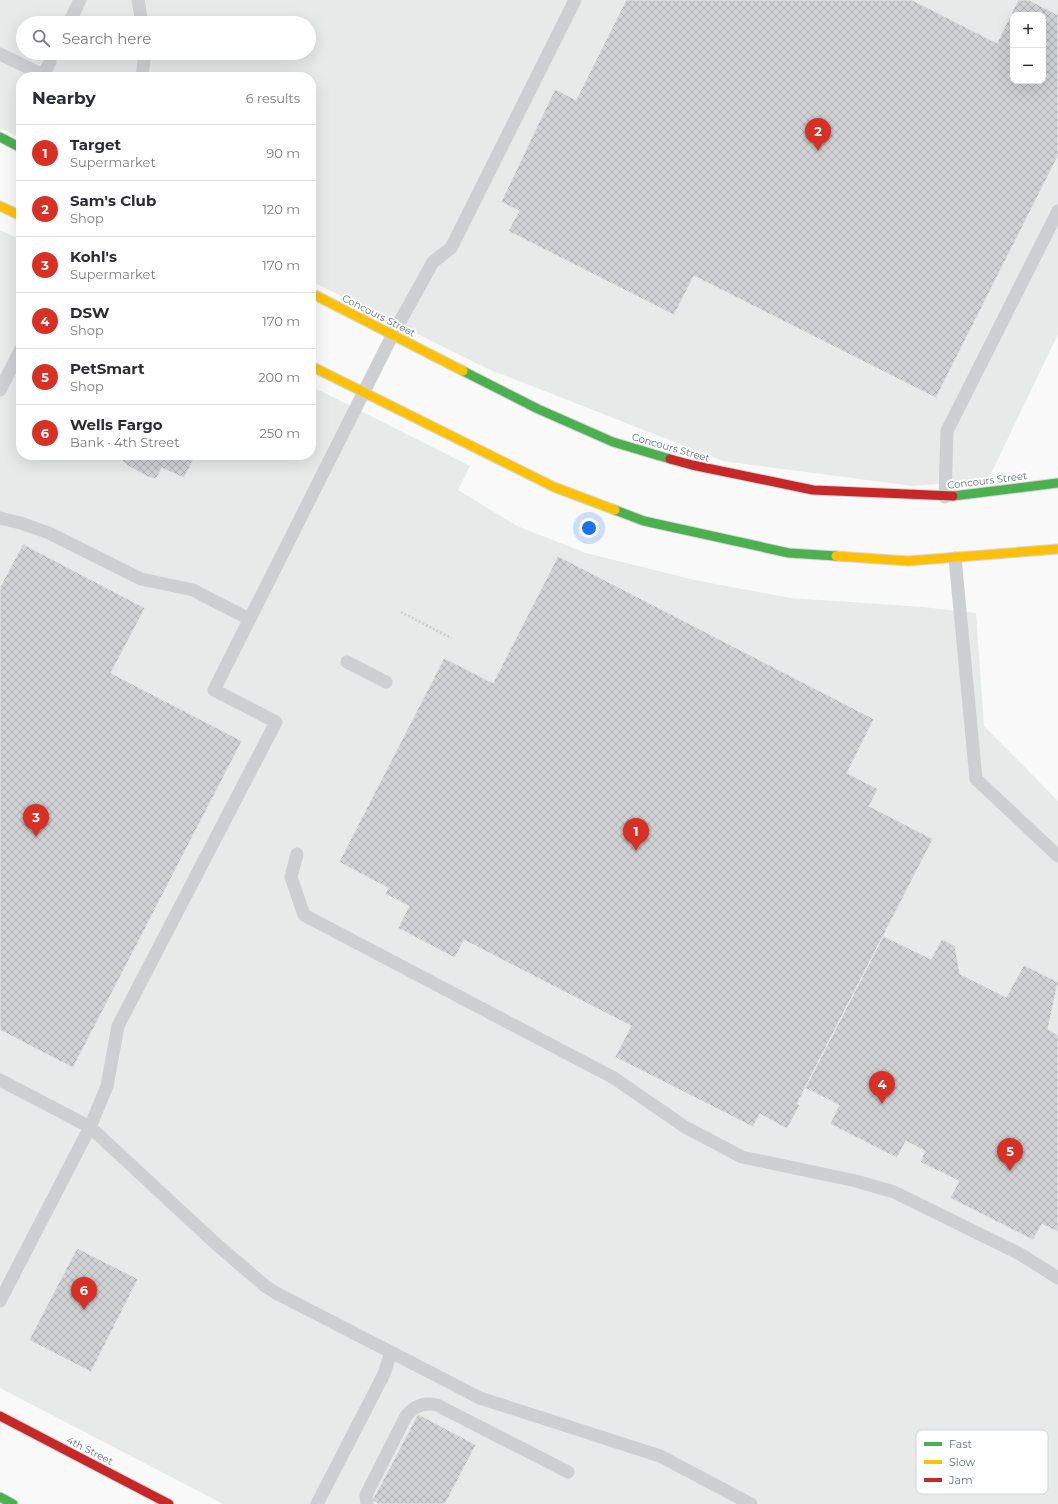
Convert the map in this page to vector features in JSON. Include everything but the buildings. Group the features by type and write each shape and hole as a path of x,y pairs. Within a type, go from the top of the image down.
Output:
{"street":[{"path":"0,137 16,145"},
{"path":"0,206 16,214"},
{"name":"Concours Street","path":"316,296 545,412 613,442 684,463 813,490 945,497 1058,483"},
{"path":"316,369 554,487 644,521 789,553 908,561 1058,549"},
{"name":"4th Street","path":"0,1416 169,1504"},
{"path":"0,1497 13,1504"}],"lane":[{"path":"72,16 80,0"},
{"path":"138,0 141,16"},
{"path":"0,1301 90,1127 106,1086 118,1026 276,722 214,690 393,334 434,262 451,248 575,0"},
{"path":"0,54 37,72"},
{"path":"143,72 144,60"},
{"path":"46,72 50,62"},
{"path":"945,497 947,431 1058,211"},
{"path":"0,390 16,359"},
{"path":"0,518 21,523 49,533 141,579 193,590 249,619"},
{"path":"955,558 976,779 1058,856"},
{"path":"347,662 386,682"},
{"path":"297,854 291,877 304,915 614,1078 685,1127 742,1157 856,1181 894,1192 1020,1254 1058,1278"},
{"path":"0,1080 90,1127 215,1243 265,1286 480,1398 660,1456 751,1504"},
{"path":"317,1504 384,1374 391,1352"},
{"path":"366,1504 366,1495 406,1416 411,1410 428,1403 450,1412 568,1472"}],"path":[{"path":"401,612 451,638"}],"shaded area":[{"path":"0,0 1058,0 1058,334 988,480 913,486 723,461 488,369 316,283 316,72 16,72 16,136 0,128"},
{"path":"0,230 16,238 16,460 316,460 316,389 470,466 458,490 517,526 586,553 699,581 791,598 923,607 976,613 984,726 1058,801 1058,1504 223,1504 0,1388"}],"traffic: fast":[{"path":"0,137 16,145"},
{"path":"463,371 538,409 613,442 670,459"},
{"path":"953,496 1058,483"},
{"path":"615,510 644,521 789,553 836,556"},
{"path":"0,1497 13,1504"}],"traffic: slow":[{"path":"0,206 16,214"},
{"path":"316,296 463,371"},
{"path":"316,368 554,487 615,510"},
{"path":"836,556 908,561 1058,549"}],"traffic: jam":[{"path":"670,459 692,465 813,490 953,496"},
{"path":"0,1416 169,1504"}],"place":[{"name":"Sam's Club","path":"818,151"},
{"name":"Kohl's","path":"36,837"},
{"name":"Target","path":"636,851"},
{"name":"DSW","path":"882,1104"},
{"name":"PetSmart","path":"1010,1171"},
{"name":"Wells Fargo","path":"84,1310"}]}
